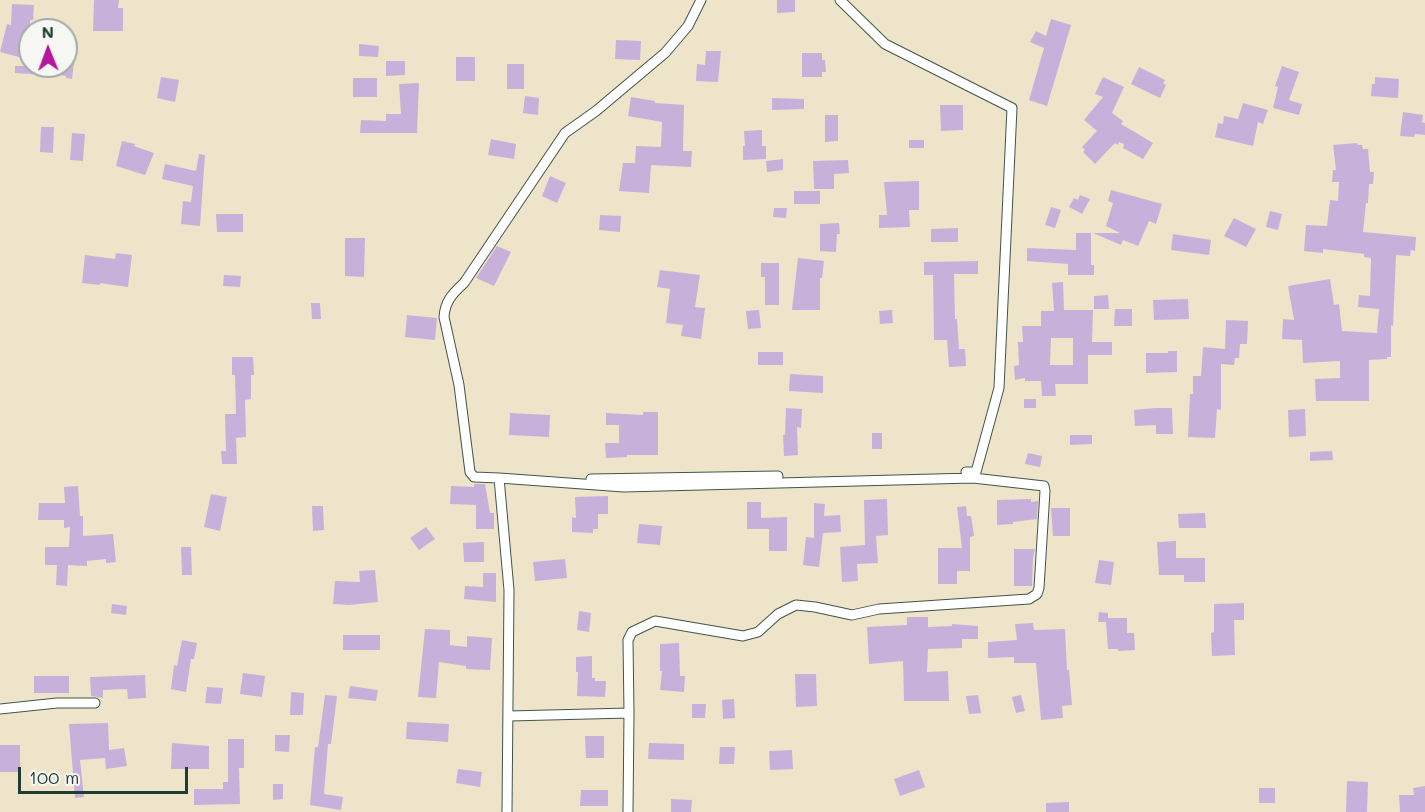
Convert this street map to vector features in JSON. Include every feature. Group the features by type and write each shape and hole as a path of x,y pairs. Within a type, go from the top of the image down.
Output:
{"street":[{"path":"628,812 628,640 632,632 656,621 743,636 758,632 778,614 796,605 852,615 879,609 1029,599 1040,588 1044,486 973,478 624,487 474,477 470,472 459,385 444,317 444,307 448,299 464,283 565,133 596,111 665,53 688,26 700,0"},
{"path":"499,478 659,479 976,471 999,388 1012,108 885,44 840,0"},
{"path":"499,478 509,590 507,812"},
{"path":"0,709 57,703 95,703"},
{"path":"509,716 629,713"}],"building":[{"path":"94,0 119,0 118,8 123,8 123,31 93,31"},
{"path":"777,0 795,0 795,12 777,13"},
{"path":"12,4 34,5 33,18 18,18 18,57 0,52 7,24 11,25"},
{"path":"1051,19 1071,25 1047,106 1029,100 1044,48 1030,42 1036,31 1046,36"},
{"path":"616,40 641,41 640,60 615,59"},
{"path":"359,44 379,46 378,57 359,56"},
{"path":"706,51 721,51 718,82 696,81 697,64 705,65"},
{"path":"802,53 822,53 826,72 822,72 822,77 802,77"},
{"path":"456,57 475,57 475,81 456,81"},
{"path":"386,61 405,61 405,75 386,76"},
{"path":"507,64 524,64 524,89 507,89"},
{"path":"1282,66 1299,72 1289,100 1302,104 1299,115 1273,108 1278,87 1275,86"},
{"path":"1139,67 1165,80 1163,83 1166,85 1160,98 1131,84"},
{"path":"161,77 179,80 175,102 157,98"},
{"path":"1103,77 1124,87 1112,113 1123,121 1121,124 1153,143 1143,159 1123,148 1124,144 1119,142 1118,145 1115,143 1095,164 1083,152 1085,150 1082,147 1097,131 1084,120 1103,97 1095,94"},
{"path":"1375,77 1399,79 1398,98 1371,96"},
{"path":"353,78 377,78 377,97 353,97"},
{"path":"419,83 417,133 360,133 361,120 386,121 386,114 401,114 399,84"},
{"path":"525,96 539,98 538,115 523,113"},
{"path":"631,97 655,101 655,103 684,105 683,151 692,151 691,167 651,165 649,193 619,191 623,163 635,163 636,146 661,147 662,122 628,116"},
{"path":"772,98 804,99 804,109 772,110"},
{"path":"1243,103 1268,110 1263,124 1258,122 1253,146 1215,137 1218,123 1223,124 1224,116 1238,119"},
{"path":"940,105 963,105 963,130 941,131"},
{"path":"1403,112 1423,115 1425,135 1400,136"},
{"path":"825,115 838,115 838,141 825,142"},
{"path":"41,127 54,127 53,153 40,152"},
{"path":"762,130 762,146 766,146 766,159 743,160 744,131"},
{"path":"72,133 85,134 83,161 70,160"},
{"path":"491,139 516,144 514,159 488,155"},
{"path":"909,140 924,140 924,148 909,148"},
{"path":"122,141 154,153 145,175 116,166"},
{"path":"1357,143 1362,145 1363,149 1368,149 1370,172 1374,172 1373,184 1369,184 1363,232 1416,237 1415,251 1411,250 1410,256 1396,255 1391,357 1369,360 1369,401 1316,401 1315,379 1340,378 1340,361 1303,363 1302,340 1282,339 1283,319 1294,320 1288,286 1330,279 1334,305 1339,304 1342,331 1377,333 1379,309 1358,307 1359,295 1370,296 1371,258 1364,257 1364,254 1323,249 1323,253 1304,251 1306,225 1327,226 1330,200 1338,201 1339,182 1332,182 1333,170 1336,170 1333,145"},
{"path":"199,154 205,155 200,226 181,224 183,201 191,202 193,186 162,179 165,164 196,171"},
{"path":"783,159 783,170 767,172 766,161"},
{"path":"848,160 849,173 834,174 834,189 814,189 813,161"},
{"path":"550,176 566,183 557,203 542,196"},
{"path":"919,181 919,210 909,210 910,227 879,228 879,215 887,215 884,182"},
{"path":"1111,190 1162,204 1156,224 1149,221 1138,246 1123,240 1121,245 1093,233 1120,233 1106,226 1113,203 1108,201"},
{"path":"794,191 820,191 820,204 794,204"},
{"path":"1080,195 1090,199 1082,214 1069,207 1074,198 1078,200"},
{"path":"1051,207 1061,210 1055,228 1045,225"},
{"path":"774,208 787,208 786,218 773,217"},
{"path":"1270,211 1282,214 1278,230 1266,227"},
{"path":"216,214 243,214 243,232 217,232"},
{"path":"600,215 621,216 620,232 599,230"},
{"path":"1234,218 1256,229 1246,247 1224,236"},
{"path":"839,223 840,234 837,234 836,252 820,251 820,224"},
{"path":"958,228 958,242 931,242 931,229"},
{"path":"1076,233 1091,233 1091,265 1094,265 1094,275 1068,275 1068,264 1027,261 1027,248 1076,250"},
{"path":"1173,234 1211,240 1209,255 1171,250"},
{"path":"345,238 365,238 364,277 345,276"},
{"path":"497,246 511,252 494,286 476,278"},
{"path":"116,253 132,255 128,287 82,283 85,255 115,259"},
{"path":"798,258 824,261 822,278 820,278 820,310 792,310"},
{"path":"978,261 978,274 954,274 955,319 957,319 959,349 965,349 966,366 949,367 947,340 934,340 933,275 924,275 924,262"},
{"path":"761,263 779,263 779,305 765,305 765,277 761,277"},
{"path":"660,270 700,275 695,307 705,308 701,339 681,336 683,325 666,323 670,289 657,287"},
{"path":"224,275 241,276 240,287 223,286"},
{"path":"1063,282 1064,310 1093,310 1092,342 1112,342 1112,355 1088,355 1088,384 1055,384 1056,396 1042,396 1041,381 1025,381 1025,378 1015,380 1014,366 1019,365 1018,342 1023,342 1022,326 1041,326 1041,311 1054,311 1052,283","holes":["1051,338 1073,338 1073,365 1050,365"]},
{"path":"1108,295 1109,309 1094,309 1094,296"},
{"path":"1188,299 1189,319 1154,320 1153,300"},
{"path":"311,303 320,303 321,319 312,319"},
{"path":"1115,309 1132,309 1132,326 1114,326"},
{"path":"759,310 761,328 748,329 746,311"},
{"path":"892,310 893,323 880,324 879,311"},
{"path":"407,315 437,318 435,340 405,337"},
{"path":"1226,320 1248,321 1247,344 1240,344 1239,358 1235,358 1234,365 1221,364 1221,410 1217,409 1215,438 1188,437 1193,376 1201,376 1203,347 1225,349"},
{"path":"1168,351 1177,351 1177,372 1146,373 1146,353 1168,353"},
{"path":"758,352 783,352 783,365 758,365"},
{"path":"232,357 253,357 254,375 251,375 251,399 245,400 246,437 236,438 237,464 222,464 221,451 226,451 225,414 236,414"},
{"path":"790,374 823,376 823,393 789,391"},
{"path":"1024,399 1036,399 1036,408 1024,408"},
{"path":"786,408 802,409 801,428 797,427 798,455 784,456 783,435 785,435"},
{"path":"1172,408 1173,434 1156,434 1156,425 1135,426 1134,410"},
{"path":"1305,409 1306,436 1289,437 1288,410"},
{"path":"643,412 658,412 658,455 606,458 605,443 619,443 619,425 606,425 606,413 643,415"},
{"path":"510,413 550,415 549,437 509,435"},
{"path":"872,433 882,433 882,449 872,449"},
{"path":"1070,435 1092,435 1092,444 1070,445"},
{"path":"1332,451 1333,460 1310,461 1310,452"},
{"path":"1028,453 1042,456 1040,467 1025,464"},
{"path":"474,484 485,484 490,513 494,513 494,529 476,529 476,505 450,504 451,486 474,487"},
{"path":"78,486 80,516 83,516 83,536 113,534 116,562 106,563 106,559 87,561 87,566 68,565 67,586 56,585 57,565 45,565 45,547 69,547 70,527 64,528 64,520 38,520 39,503 65,503 64,487"},
{"path":"211,494 227,497 220,531 204,527"},
{"path":"608,496 608,514 598,514 598,529 593,529 593,533 572,532 572,517 576,518 575,497"},
{"path":"887,499 888,535 876,536 878,563 857,564 858,581 842,582 840,547 865,545 864,500"},
{"path":"1031,499 1031,502 1038,501 1037,519 997,525 997,500"},
{"path":"747,502 761,502 761,518 787,517 787,551 769,551 769,529 747,529"},
{"path":"814,503 825,504 824,516 840,515 841,532 823,533 819,567 803,565 806,537 814,538"},
{"path":"312,506 323,506 324,530 313,531"},
{"path":"966,506 967,516 971,516 974,536 970,537 970,571 957,571 957,584 938,584 938,548 962,548 957,507"},
{"path":"1051,508 1070,508 1070,536 1053,536"},
{"path":"1205,513 1206,528 1179,528 1178,514"},
{"path":"639,524 662,526 660,545 637,543"},
{"path":"426,527 435,539 419,550 410,538"},
{"path":"1176,541 1176,558 1205,558 1205,582 1184,582 1184,575 1159,575 1157,542"},
{"path":"484,542 484,562 464,562 463,543"},
{"path":"181,547 191,547 192,575 182,575"},
{"path":"1014,549 1035,549 1032,586 1014,586"},
{"path":"565,559 567,578 535,581 533,562"},
{"path":"1099,560 1114,562 1111,585 1095,583"},
{"path":"375,570 378,602 333,604 335,581 360,582 359,571"},
{"path":"483,573 496,573 496,602 464,599 465,586 483,587"},
{"path":"1244,603 1244,620 1234,620 1235,655 1212,656 1211,633 1214,632 1214,604"},
{"path":"112,604 127,606 126,615 111,613"},
{"path":"579,611 591,613 589,632 577,630"},
{"path":"1099,612 1108,613 1108,618 1127,618 1127,633 1134,633 1135,650 1108,649 1106,622 1098,622"},
{"path":"907,617 928,617 928,627 952,626 952,624 978,626 978,639 962,639 962,648 928,649 927,672 948,671 949,701 904,701 903,661 869,664 867,627 907,625"},
{"path":"1033,623 1034,630 1065,629 1072,705 1062,706 1063,718 1041,720 1036,663 1014,663 1014,657 988,658 988,642 1017,640 1015,624"},
{"path":"425,629 450,630 450,645 467,647 467,636 492,638 490,670 466,669 466,666 439,662 436,698 418,697"},
{"path":"343,635 380,635 380,650 343,650"},
{"path":"182,640 197,643 194,659 191,659 186,692 171,689 174,665 177,666"},
{"path":"679,643 680,676 685,676 684,692 660,690 662,671 660,671 660,644"},
{"path":"592,656 592,678 595,678 595,681 606,681 605,697 577,696 576,657"},
{"path":"243,673 265,676 262,697 240,694"},
{"path":"795,674 816,674 817,706 796,707"},
{"path":"145,675 146,698 128,699 127,689 103,690 103,698 91,696 90,677"},
{"path":"34,676 69,676 69,693 34,693"},
{"path":"350,686 378,690 376,701 348,698"},
{"path":"207,687 223,688 221,704 205,703"},
{"path":"291,692 304,693 303,715 290,715"},
{"path":"325,695 337,696 331,744 328,744 324,794 343,797 341,810 310,805 315,747 318,747"},
{"path":"978,695 981,713 969,714 966,696"},
{"path":"1021,695 1025,711 1016,713 1012,697"},
{"path":"734,699 735,718 723,719 722,700"},
{"path":"692,704 706,704 705,718 692,718"},
{"path":"407,722 449,724 448,742 406,739"},
{"path":"108,723 109,750 124,748 127,766 106,769 105,758 80,760 84,797 75,798 69,724"},
{"path":"275,735 290,735 289,752 275,751"},
{"path":"585,736 604,736 604,758 586,758"},
{"path":"228,739 244,739 244,768 239,768 240,804 194,805 194,789 223,789 223,782 228,782"},
{"path":"172,743 209,746 209,769 171,769"},
{"path":"649,743 684,744 684,760 648,759"},
{"path":"0,745 20,745 20,772 0,772"},
{"path":"720,747 735,747 734,764 719,764"},
{"path":"792,750 793,769 770,770 769,751"},
{"path":"458,769 482,772 480,787 456,783"},
{"path":"919,770 925,787 900,796 894,779"},
{"path":"1347,781 1368,782 1367,812 1346,812"},
{"path":"273,784 283,784 283,799 273,800"},
{"path":"1425,786 1425,812 1400,812 1399,795 1414,795 1413,788"},
{"path":"1259,788 1275,788 1275,803 1259,803"},
{"path":"581,790 608,790 608,806 580,806"},
{"path":"671,799 692,800 691,812 671,812"},
{"path":"1069,802 1069,812 1046,812 1046,803"}]}
